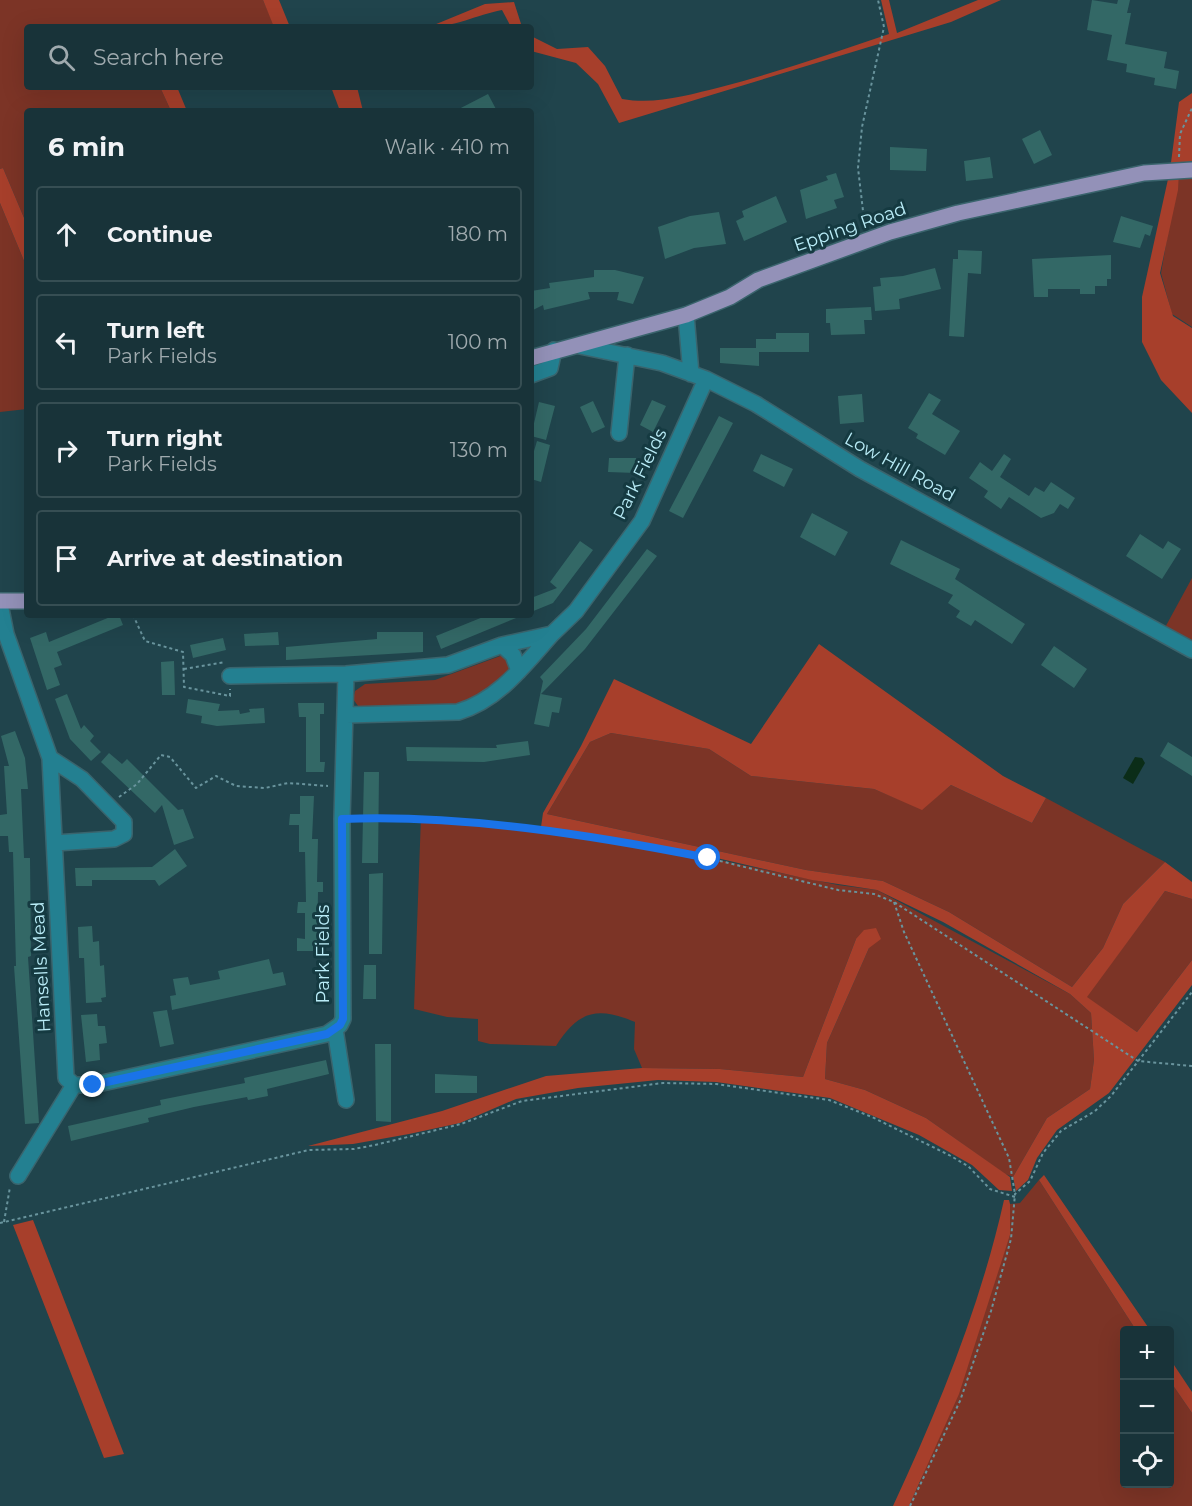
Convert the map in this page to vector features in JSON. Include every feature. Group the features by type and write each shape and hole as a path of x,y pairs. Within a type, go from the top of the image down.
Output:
{"main road":[{"name":"Epping Road","path":"534,357 686,315 730,297 758,280 868,239 958,213 1144,173 1185,170"},
{"path":"0,603 24,601"}],"street":[{"path":"686,315 698,377"},
{"name":"Low Hill Road","path":"580,346 662,363 756,404 860,469 1192,650"},
{"path":"534,374 550,368 555,350"},
{"path":"619,433 627,355"},
{"name":"Park Fields","path":"346,715 458,712 474,707 489,698 519,671 552,633 576,612 642,521 698,377"},
{"name":"Hansells Mead","path":"0,603 6,634 50,758 66,1078 74,1085"},
{"name":"Park Fields","path":"230,676 346,674 448,665 502,645 552,633"},
{"path":"502,645 513,655 519,671"},
{"name":"Park Fields","path":"74,1085 93,1085 327,1034 335,1029 343,1019 342,819 346,674"},
{"path":"50,758 82,779 124,822 124,834 114,839 55,843"},
{"path":"335,1029 346,1100"},
{"path":"18,1176 74,1085"}],"path":[{"path":"868,239 861,211 858,168 861,127 884,27 878,0"},
{"path":"1185,170 1180,134 1192,108"},
{"path":"134,618 145,641 183,652 184,687 230,696 230,661 184,669"},
{"path":"109,805 137,784 160,755 170,757 196,788 216,776 236,786 264,788 288,783 343,788"},
{"path":"342,819 428,820 621,842 708,858 838,890 874,894 894,902 1138,1061 1192,1066"},
{"path":"894,902 904,932 1009,1158 1015,1195 1011,1239 987,1322 960,1401 910,1506"},
{"path":"1015,1195 1030,1181 1043,1153 1061,1131 1095,1111 1111,1096 1192,992"},
{"path":"18,1176 8,1189 2,1222 309,1150 354,1149 375,1145 462,1124 522,1101 663,1083 716,1084 829,1100 872,1117 949,1155 968,1166 990,1189 1015,1195"}],"shaded area":[{"path":"0,0 263,0 274,24 24,24 24,90 161,90 170,108 24,108 24,218 3,168 0,169"},
{"path":"263,0 279,0 289,24 273,24"},
{"path":"881,0 889,0 897,33 978,0 1001,0 951,22 619,123 598,84 576,63 534,52 534,38 557,49 588,47 605,66 622,99 647,101 721,87 889,34"},
{"path":"514,2 521,24 509,24 502,10 452,24 436,24 485,4"},
{"path":"161,90 178,90 186,108 170,108"},
{"path":"332,90 358,90 362,108 339,108"},
{"path":"1192,93 1192,170 1179,170 1178,190 1160,273 1173,316 1192,328 1192,413 1161,380 1142,342 1142,297 1170,170 1179,102"},
{"path":"3,168 24,218 24,261 0,203 0,169"},
{"path":"1179,170 1192,170 1192,327 1172,314 1161,273"},
{"path":"0,203 24,261 24,409 0,412"},
{"path":"1192,578 1192,650 1162,633"},
{"path":"819,644 1003,776 1046,798 1032,823 951,785 922,810 874,789 751,776 709,749 611,733 590,742 547,814 806,870 883,881 949,912 1072,987 1103,948 1123,904 1165,862 1192,882 1192,899 1165,891 1087,997 1137,1032 1192,960 1192,985 1109,1093 1057,1130 1037,1158 1028,1180 1016,1191 1013,1177 1047,1118 1090,1089 1094,1060 1091,1013 1070,994 943,922 877,890 812,880 691,852 541,827 543,813 581,746 614,679 751,744"},
{"path":"503,655 513,668 474,707 361,710 353,699 355,691 365,684 435,680"},
{"path":"611,733 709,749 751,776 874,789 922,809 951,785 1032,823 1046,798 1165,862 1123,904 1103,948 1072,987 949,912 883,881 806,870 547,814 590,742"},
{"path":"1135,757 1142,758 1145,763 1133,784 1123,778"},
{"path":"421,816 541,827 620,839 838,885 877,890 1070,994 1091,1013 1094,1060 1090,1089 1047,1118 1013,1177 1005,1174 926,1118 865,1090 825,1079 827,1043 869,948 856,939 803,1077 720,1069 642,1068 634,1049 635,1022 610,1014 599,1013 581,1019 572,1025 556,1046 490,1044 478,1041 478,1019 447,1017 414,1009"},
{"path":"1165,891 1192,899 1192,960 1137,1032 1086,997"},
{"path":"876,928 881,939 869,948 827,1043 825,1079 865,1090 926,1118 1010,1177 1012,1191 999,1190 972,1165 919,1135 830,1098 716,1082 658,1080 578,1088 516,1099 460,1123 409,1134 353,1144 308,1146 442,1111 546,1076 642,1068 720,1069 803,1077 856,939 864,930"},
{"path":"1044,1175 1147,1326 1133,1326 1039,1180"},
{"path":"1039,1180 1133,1326 1120,1326 1120,1488 1174,1488 1174,1387 1192,1413 1192,1506 909,1506 921,1480 1010,1235 1010,1204 1020,1203"},
{"path":"1004,1200 1009,1200 1010,1204 1010,1235 959,1394 909,1506 893,1506 957,1356 983,1279"},
{"path":"33,1220 124,1454 104,1458 13,1225"},
{"path":"1174,1365 1192,1392 1192,1413 1174,1387"}],"building":[{"path":"1092,0 1117,4 1118,0 1130,0 1127,13 1131,13 1125,44 1167,52 1164,68 1179,71 1176,89 1154,85 1155,78 1126,72 1127,64 1107,60 1112,35 1087,30"},
{"path":"488,94 495,108 461,108"},
{"path":"1040,130 1052,155 1034,164 1022,139"},
{"path":"890,147 927,149 926,171 890,170"},
{"path":"990,157 993,178 966,181 964,161"},
{"path":"836,173 844,197 834,200 837,208 806,219 800,190 828,180 826,176"},
{"path":"776,196 787,222 744,241 736,221 744,217 742,211"},
{"path":"719,212 726,244 694,248 665,259 658,227 690,216"},
{"path":"1121,216 1153,226 1150,236 1145,234 1140,248 1113,242"},
{"path":"958,250 982,251 981,274 968,273 964,337 949,336 953,259 958,259"},
{"path":"1111,255 1111,279 1107,279 1107,286 1095,286 1095,294 1080,294 1080,289 1048,289 1048,297 1034,297 1032,259"},
{"path":"935,268 941,289 899,299 900,309 875,311 873,287 881,286 880,278 903,276"},
{"path":"594,270 615,270 644,277 633,304 617,300 619,292 588,292 590,299 544,310 543,305 534,310 534,291 550,288 549,283 594,277"},
{"path":"871,307 872,320 864,320 865,334 831,335 830,323 826,323 826,309"},
{"path":"776,333 809,333 809,352 759,352 759,366 720,363 720,348 756,348 756,339 776,339"},
{"path":"929,393 941,400 932,414 960,431 945,455 916,438 918,434 908,428"},
{"path":"862,394 864,422 840,424 838,396"},
{"path":"652,400 666,406 653,432 640,425"},
{"path":"593,401 605,427 592,433 580,407"},
{"path":"539,402 555,406 546,440 534,437 534,423"},
{"path":"719,416 733,423 683,518 669,511"},
{"path":"537,441 550,445 541,482 534,480 534,451"},
{"path":"761,454 793,469 784,487 753,471"},
{"path":"1004,454 1011,459 1000,477 1029,496 1035,487 1044,492 1051,482 1075,498 1068,509 1060,504 1054,513 1041,518 1009,497 1001,509 984,497 988,491 969,478 980,462 992,471"},
{"path":"609,458 636,458 636,473 608,472"},
{"path":"812,513 848,532 835,556 800,537"},
{"path":"1140,534 1163,549 1168,541 1181,549 1162,579 1126,556"},
{"path":"901,540 960,569 955,579 1025,624 1012,644 975,620 971,626 956,617 960,611 948,603 953,595 890,564"},
{"path":"580,541 593,550 553,603 534,611 534,597 557,588 550,582"},
{"path":"647,549 657,556 585,649 541,694 562,698 559,713 552,712 549,727 534,724 543,681 540,677 586,629"},
{"path":"108,618 120,618 123,625 57,652 62,665 54,668 60,685 47,690 30,638 46,632 49,642"},
{"path":"481,618 516,618 441,649 436,636"},
{"path":"278,632 279,645 245,646 244,634"},
{"path":"377,632 423,632 423,652 286,660 286,647 377,639"},
{"path":"223,638 226,650 193,658 190,645"},
{"path":"1054,646 1087,669 1074,688 1041,665"},
{"path":"174,661 175,695 162,695 161,662"},
{"path":"67,694 81,729 84,725 94,736 90,741 101,752 91,761 70,739 55,699"},
{"path":"188,699 220,704 218,711 239,710 240,714 250,712 249,709 264,708 265,723 217,726 201,723 202,716 186,713"},
{"path":"298,703 324,703 324,714 320,714 320,762 325,762 324,772 306,772 306,717 299,717"},
{"path":"15,731 25,758 28,789 21,789 24,858 30,858 31,956 28,957 39,1123 25,1124 14,966 16,966 13,852 9,852 8,836 0,836 0,815 7,814 4,766 9,766 1,736"},
{"path":"528,741 530,755 484,762 407,761 406,747 497,748 496,745"},
{"path":"1168,742 1192,757 1192,776 1160,756"},
{"path":"109,753 122,764 127,759 178,810 183,809 194,838 174,845 162,805 155,813 101,762"},
{"path":"364,772 379,772 378,863 362,863"},
{"path":"300,796 314,796 312,839 318,839 317,882 323,882 323,892 318,892 317,951 297,951 297,938 305,939 305,913 297,913 298,902 306,902 305,852 299,852 299,825 289,825 290,814 300,814"},
{"path":"175,849 187,866 159,886 155,880 92,880 92,886 76,886 75,868 152,867"},
{"path":"383,873 382,954 369,954 369,874"},
{"path":"92,926 93,942 99,941 100,966 104,965 106,997 101,998 102,1002 86,1003 84,958 79,958 78,927"},
{"path":"269,959 273,974 283,972 286,985 172,1010 170,996 176,995 173,979 188,977 190,985 220,979 218,971"},
{"path":"364,965 376,965 376,999 363,999"},
{"path":"167,1010 174,1044 160,1047 153,1012"},
{"path":"97,1014 98,1026 105,1026 107,1043 99,1044 100,1060 86,1062 81,1015"},
{"path":"375,1044 391,1044 391,1122 376,1121"},
{"path":"326,1060 329,1074 267,1089 268,1096 248,1100 247,1097 194,1107 148,1118 149,1122 71,1141 68,1126 161,1105 160,1100 245,1083 244,1078"},
{"path":"435,1074 477,1076 477,1093 435,1093"}],"route":[{"path":"93,1085 327,1034 340,1025 343,1019 342,819 400,818 541,831 621,842 708,858"}]}
